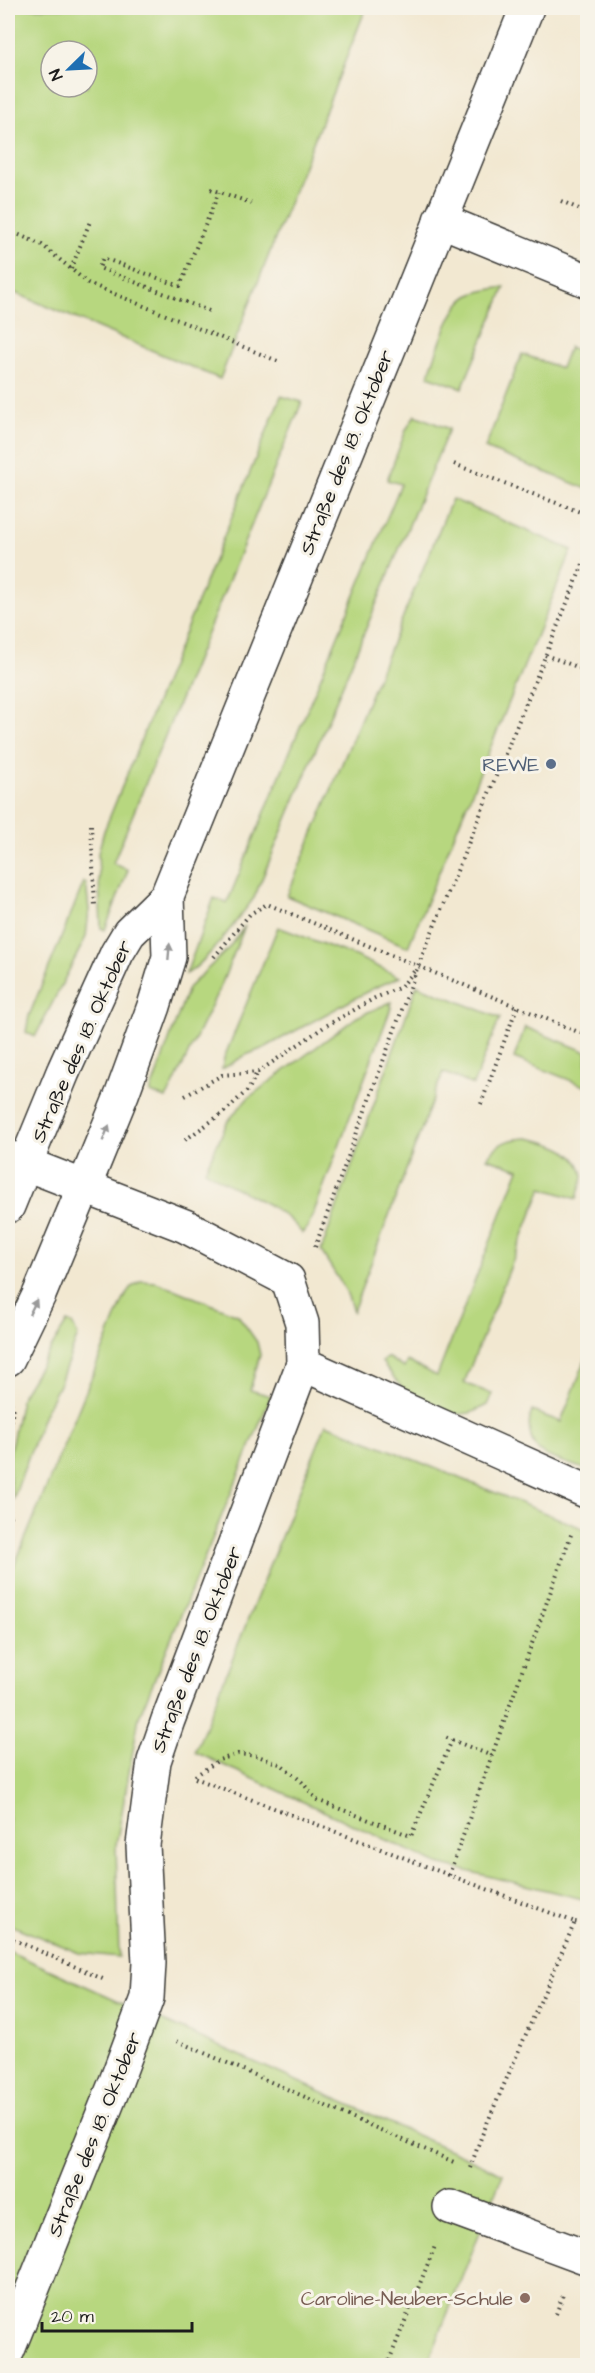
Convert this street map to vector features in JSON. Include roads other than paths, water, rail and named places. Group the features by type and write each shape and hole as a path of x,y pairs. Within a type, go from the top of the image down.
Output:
{"street":[{"name":"Straße des 18. Oktober","path":"8,1206 17,1160 63,1072 117,953 129,933 167,896 527,8"},
{"path":"440,220 588,281"},
{"name":"Straße des 18. Oktober","path":"8,1359 39,1295 122,1094 169,957 167,896"},
{"name":"Straße des 18. Oktober","path":"8,2350 119,2074 147,1998 150,1963 143,1845 154,1761 303,1364 302,1323 288,1280 184,1226 17,1160"},
{"path":"303,1364 587,1492"},
{"path":"450,2207 588,2259"}],"place":[{"name":"REWE","path":"551,764"},
{"name":"Caroline-Neuber-Schule","path":"525,2298"}]}
